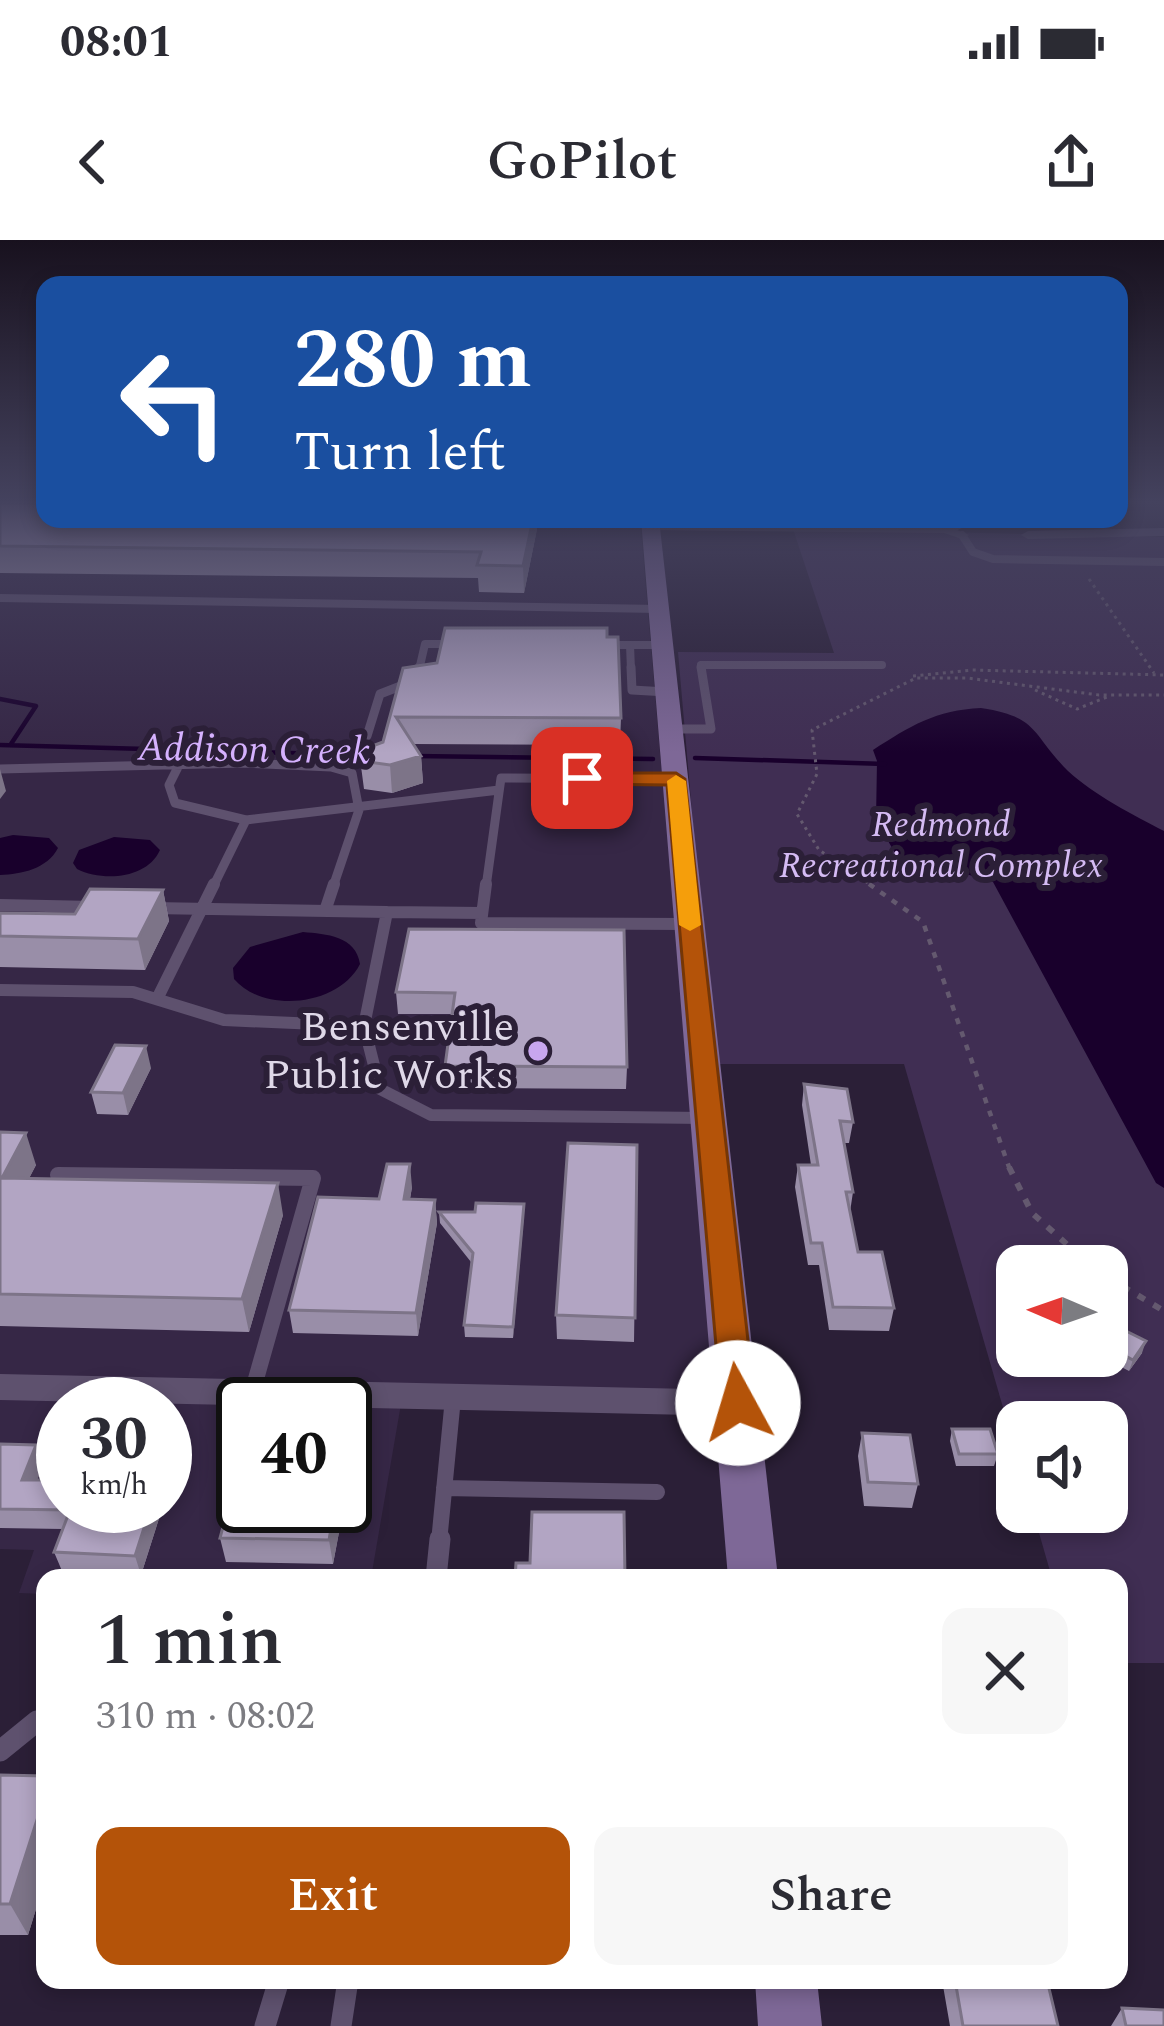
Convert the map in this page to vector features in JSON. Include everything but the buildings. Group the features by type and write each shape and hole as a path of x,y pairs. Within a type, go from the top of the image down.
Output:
{"street":[{"path":"657,586 659,609 647,645 668,692 752,1569"},
{"path":"0,1387 216,1393"},
{"path":"372,1397 738,1403"},
{"path":"787,1989 790,2026"}],"lane":[{"path":"0,598 659,609"},
{"path":"367,736 380,694 416,680 425,644 472,644"},
{"path":"589,645 647,645"},
{"path":"671,729 711,729 701,665 882,665"},
{"path":"179,765 169,785 175,803 246,820 500,790"},
{"path":"0,769 179,765 331,767 352,773 359,810 325,911"},
{"path":"676,779 501,778 481,922 690,924"},
{"path":"157,999 246,820"},
{"path":"0,905 111,907"},
{"path":"133,908 482,913"},
{"path":"387,912 364,1026 380,1089 431,1115 710,1118"},
{"path":"0,990 134,992 224,1020 364,1026"},
{"path":"58,1175 313,1178 257,1377"},
{"path":"437,1569 453,1399"},
{"path":"444,1488 657,1492"},
{"path":"0,1751 36,1722"},
{"path":"265,2026 275,1989"},
{"path":"341,2026 347,1989"}],"path":[{"path":"1093,586 1155,674"},
{"path":"1068,1245 1032,1213 1013,1179 923,922 912,910 833,863 802,829 797,814 817,774 810,736 820,723 903,680 939,670 1164,675"},
{"path":"903,680 968,678 1030,688 1164,695"},
{"path":"1030,688 1077,710 1113,695"},
{"path":"1128,1290 1164,1311"}],"shaded area":[{"path":"0,586 646,586 731,1409 401,1404 373,1569 36,1569 36,1594 19,1593 34,1550 0,1549"},
{"path":"981,708 1025,722 1078,780 1164,831 1164,1188 1156,1183 993,882 895,853 876,820 873,750 924,721"},
{"path":"114,837 150,840 160,850 145,867 123,875 99,876 77,869 73,863 79,850"},
{"path":"0,838 49,838 58,848 33,869 0,875"},
{"path":"303,932 339,938 353,947 360,964 350,978 319,996 282,1001 247,990 234,979 233,968 250,947"}],"green space":[{"name":"Redmond Recreational Complex","path":"812,586 1164,586 1164,1663 1128,1663 1128,1569 1049,1569 1039,1533 1128,1533 1128,1401 1001,1401 904,1064 714,1064 678,652 834,653"}],"waterway":[{"path":"0,699 36,706 11,744"},
{"name":"Addison Creek","path":"0,745 364,755"},
{"name":"Addison Creek","path":"415,756 653,759"},
{"name":"Addison Creek","path":"695,758 885,764"}],"slow traffic":[{"path":"676,781 690,925"}],"place":[{"name":"Bensenville Public Works","path":"538,1051"}],"route":[{"path":"582,778 676,779 738,1403"}]}
